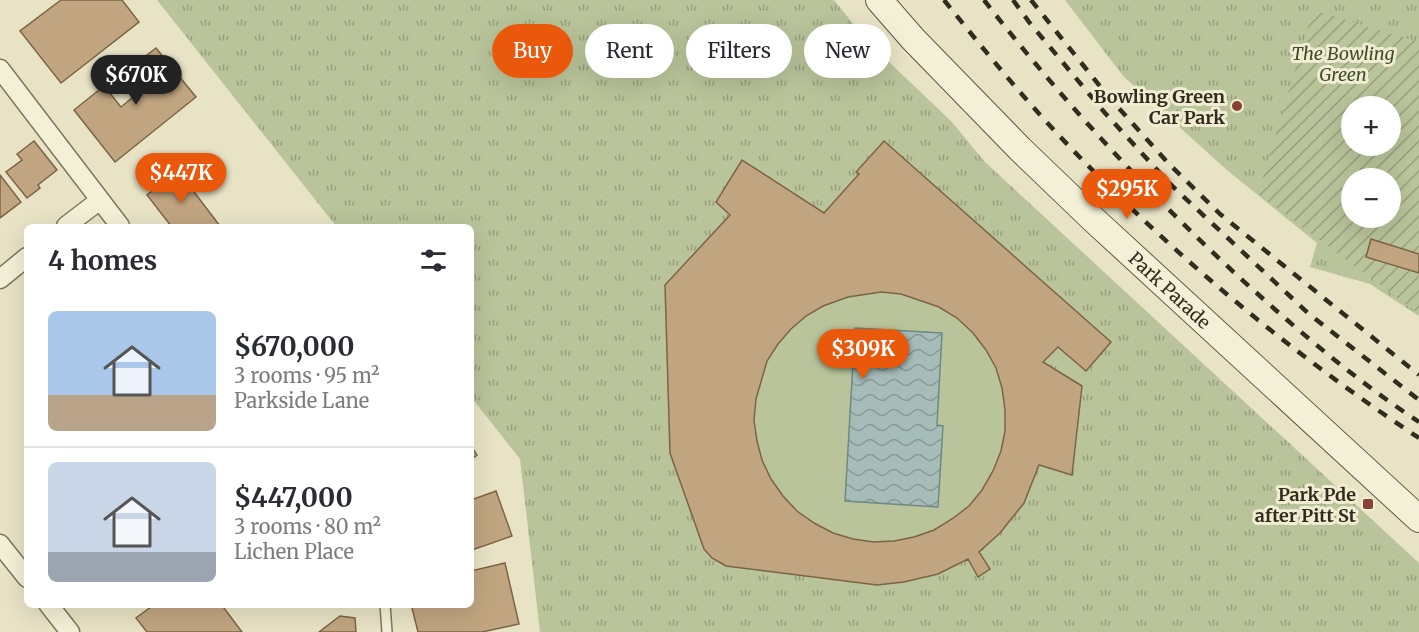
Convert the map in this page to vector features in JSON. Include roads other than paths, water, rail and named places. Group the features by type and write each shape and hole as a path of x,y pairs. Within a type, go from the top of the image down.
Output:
{"street":[{"name":"Park Parade","path":"879,0 913,39 1020,149 1419,519"},
{"path":"0,69 118,224"},
{"path":"69,224 100,200"},
{"path":"0,279 24,259"},
{"path":"0,544 24,574"},
{"path":"51,608 70,632"}],"lane":[{"path":"385,608 387,632"}],"water":[{"path":"855,328 942,333 937,425 943,426 938,507 845,501"}],"railway":[{"path":"944,0 1052,128 1149,225 1235,301 1280,337 1325,372 1419,438"},
{"path":"984,0 1074,108 1138,178 1204,244 1326,353 1371,389 1419,422"},
{"path":"1013,0 1105,113 1170,184 1309,314 1419,400"},
{"path":"1031,0 1107,95 1169,164 1220,214 1419,375"}],"place":[{"name":"Bowling Green Car Park","path":"1237,106"},
{"name":"Park Pde after Pitt St","path":"1368,504"}],"park label":[{"name":"The Bowling Green","path":"1343,63"}]}
